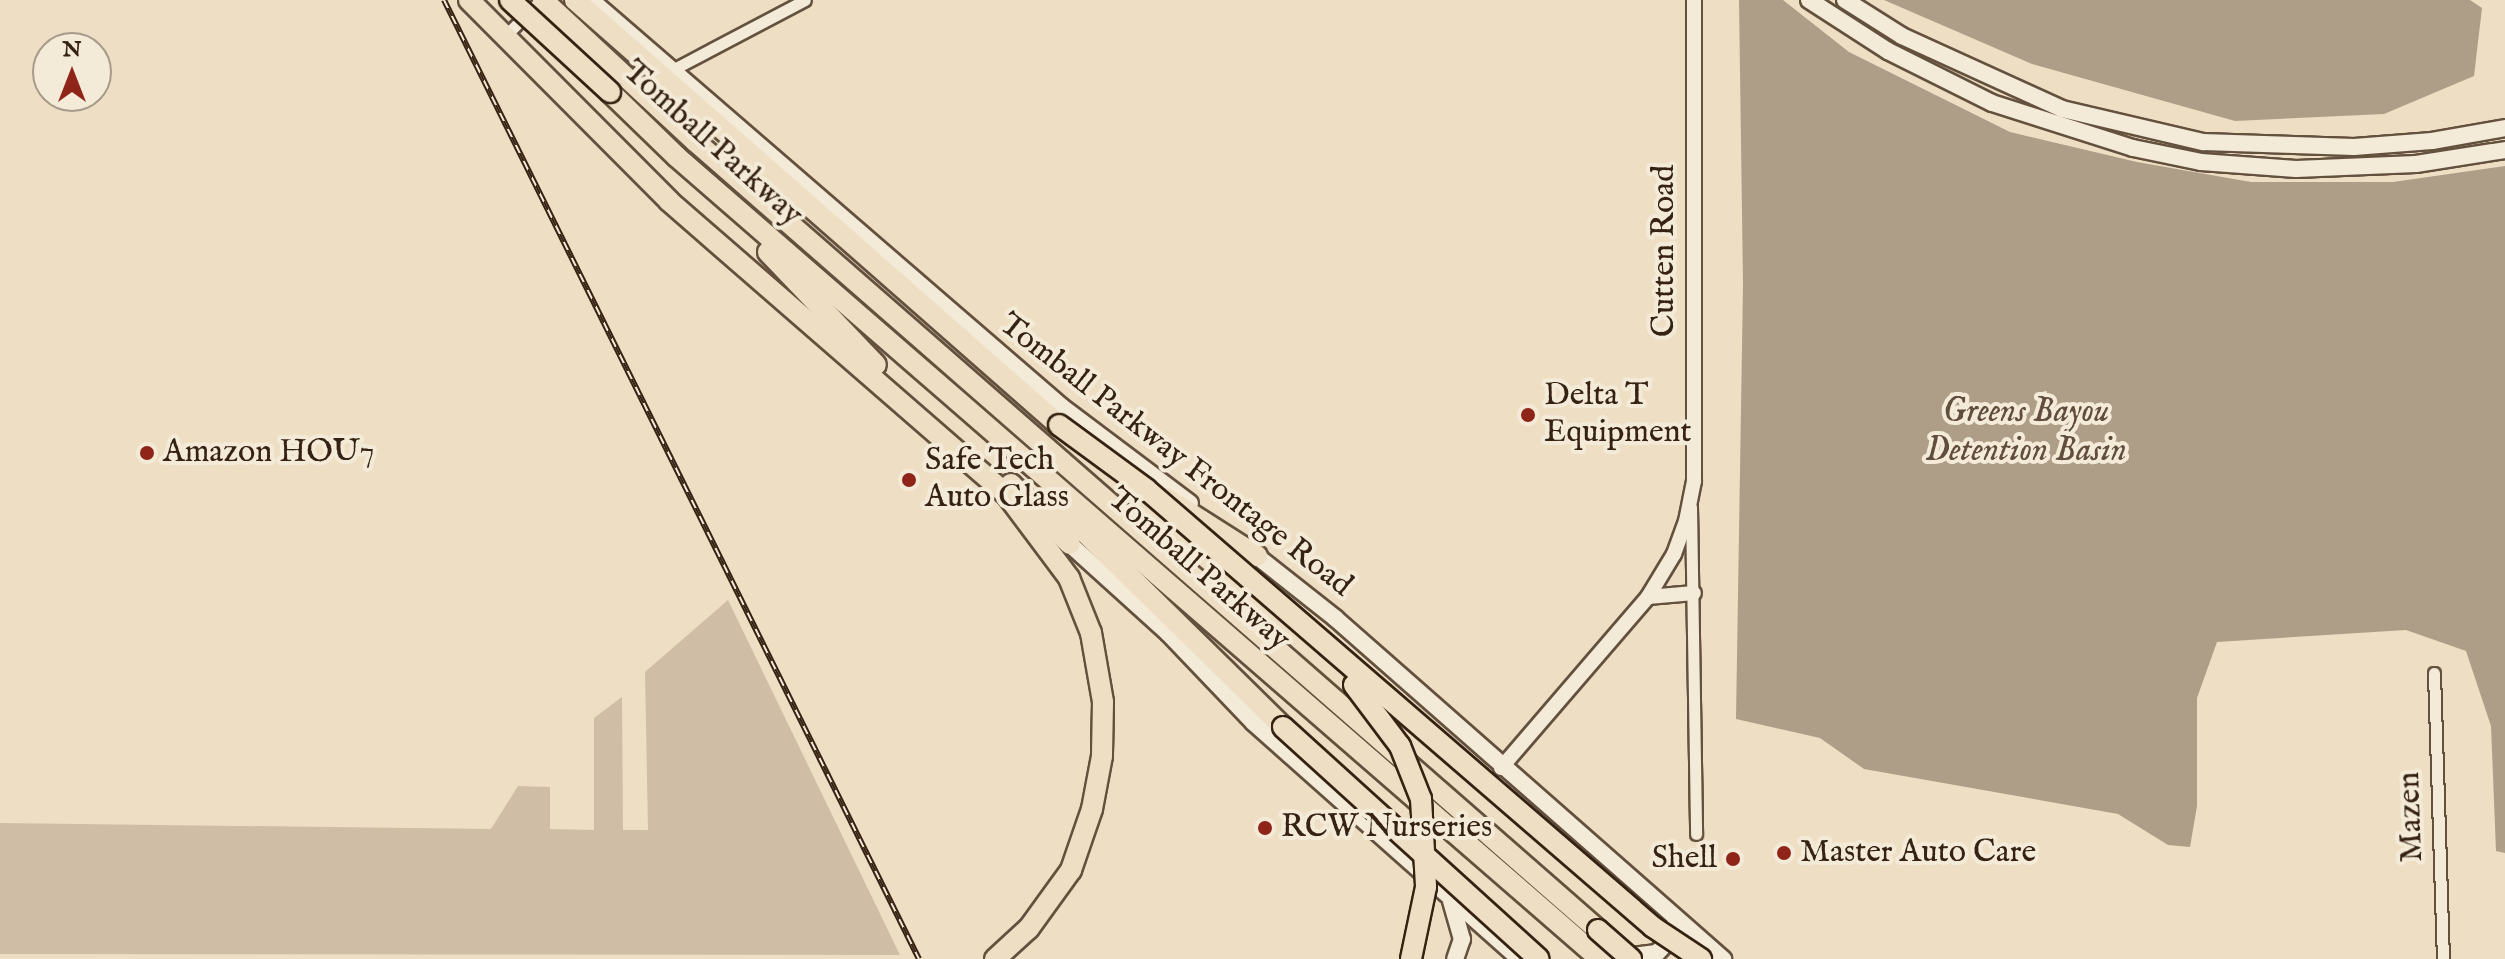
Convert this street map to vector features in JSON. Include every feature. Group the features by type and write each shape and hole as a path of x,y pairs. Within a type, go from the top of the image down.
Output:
{"highway":[{"path":"469,0 669,201 1007,495 1069,578 1091,633 1103,702 1102,756 1092,809 1071,870 1029,928 995,959"},
{"name":"Tomball Parkway","path":"510,0 677,157 907,357 1590,937 1631,959"},
{"name":"Tomball Parkway","path":"542,0 1590,937 1600,959"},
{"path":"575,0 1370,700 1400,746 1423,811 1426,887 1411,959"},
{"path":"677,157 881,369 1043,512 1070,544"},
{"path":"925,342 1257,556"},
{"path":"907,357 1283,727 1539,959"},
{"path":"1059,425 1146,489 1653,927 1701,959"}],"main road":[{"path":"469,0 510,31 686,206 1070,544 1168,633 1254,723 1520,959"},
{"name":"Tomball Parkway Frontage Road","path":"591,0 1062,407 1335,618 1501,768 1723,959"},
{"path":"1809,0 1888,51 1992,103 2133,148 2201,162 2296,169 2416,164 2505,150"},
{"path":"1845,0 1902,36 2049,104 2203,142 2354,147 2432,141 2505,128"},
{"path":"1608,959 1642,959 1668,941 1667,926 1640,886"},
{"path":"1449,896 1461,924 1455,959"},
{"path":"1489,931 1550,959"}],"street":[{"path":"510,31 542,0"},
{"path":"672,70 805,0"},
{"name":"Cutten Road","path":"1501,768 1648,597 1674,554 1690,502 1694,481 1694,0"},
{"name":"Cutten Road","path":"1690,502 1696,834"},
{"path":"1648,597 1694,593"},
{"name":"Mazen","path":"2434,673 2443,959"}],"shaded area":[{"path":"728,600 900,955 0,954 0,823 491,829 518,786 550,787 550,829 594,830 594,718 622,697 623,830 648,830 645,672"}],"water":[{"name":"Greens Bayou Detention Basin","path":"1739,0 1783,0 1849,52 2010,132 2137,162 2251,182 2393,182 2505,166 2505,853 2496,851 2491,726 2466,651 2406,630 2217,642 2197,698 2197,806 2190,847 2168,845 2118,814 1864,769 1820,738 1736,719 1743,284"},
{"path":"1884,0 2470,0 2482,8 2474,76 2384,114 2235,121 2032,64"}],"railway":[{"path":"444,0 919,959"}],"place":[{"name":"Delta T Equipment","path":"1528,415"},
{"name":"Amazon HOU7","path":"147,453"},
{"name":"Safe Tech Auto Glass","path":"909,480"},
{"name":"RCW Nurseries","path":"1265,828"},
{"name":"Master Auto Care","path":"1784,853"},
{"name":"Shell","path":"1733,859"}]}
